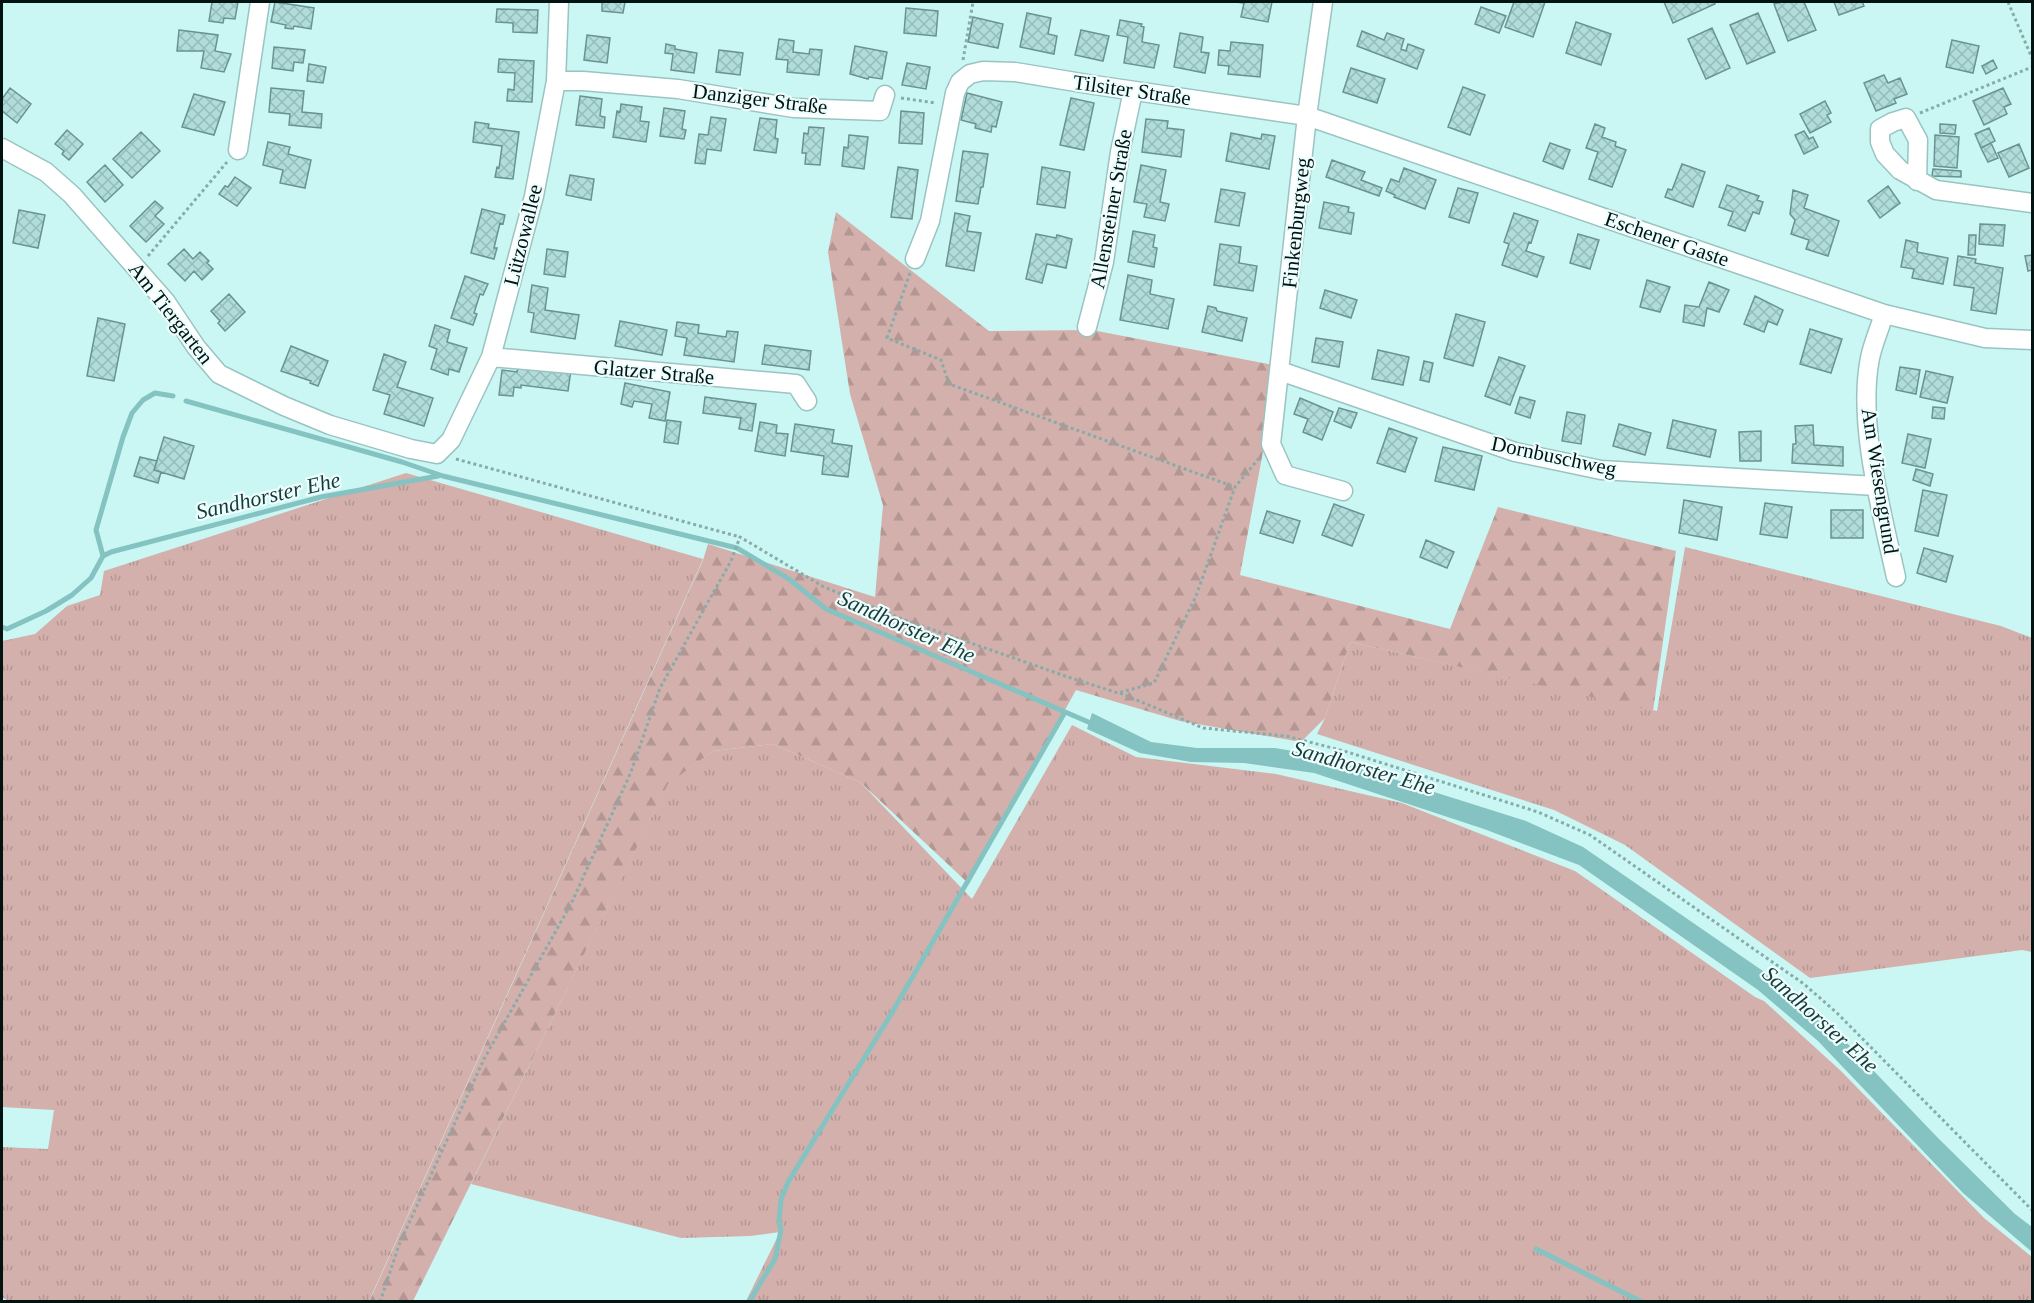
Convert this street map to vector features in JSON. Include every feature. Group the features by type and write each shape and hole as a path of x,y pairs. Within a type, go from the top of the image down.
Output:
{"street":[{"path":"238,150 260,2"},
{"name":"Lützowallee","path":"437,454 451,440 491,357 534,196 556,81 559,2"},
{"name":"Finkenburgweg","path":"1271,444 1307,116 1323,2"},
{"name":"Tilsiter Straße","path":"960,82 970,74 1015,72 1307,116"},
{"name":"Danziger Straße","path":"556,81 678,89 794,108 859,111 880,111 885,95"},
{"path":"915,259 930,221 951,106 960,82"},
{"name":"Allensteiner Straße","path":"1087,327 1104,262 1120,152 1133,91"},
{"name":"Eschener Gaste","path":"1307,116 1884,314 1985,338 2032,340"},
{"path":"1917,181 1918,140 1906,118 1880,129 1880,142 1885,154 1900,170 1917,181 1936,190 2032,203"},
{"name":"Am Tiergarten","path":"2,148 46,172 72,195 166,302 196,347 219,374 284,406 330,425 411,449 437,454"},
{"name":"Am Wiesengrund","path":"1884,314 1870,358 1866,410 1876,486 1896,577"},
{"name":"Glatzer Straße","path":"491,357 796,384 807,401"},
{"name":"Dornbuschweg","path":"1280,371 1515,452 1601,470 1876,486"},
{"path":"1271,444 1285,475 1342,491"}],"path":[{"path":"960,82 973,2"},
{"path":"2008,2 2032,58"},
{"path":"1906,118 2032,67"},
{"path":"885,95 951,106"},
{"path":"136,268 238,150"},
{"path":"915,259 887,338 941,360 949,384 1236,487"},
{"path":"1118,693 1154,683 1196,596 1236,487 1271,444"},
{"path":"437,454 740,539 824,587 902,619 1118,693 1203,728 1286,736 1344,751 1538,812 1590,835 1804,984 1845,1021 2032,1210"},
{"path":"380,1302 399,1245 484,1059 571,904 631,772 660,688 731,561 740,539"}],"green space":[{"path":"836,212 989,331 1092,330 1279,366 1240,575 1450,629 1498,507 1676,551 1653,711 1350,642 1325,718 1301,742 1180,721 1076,690 969,884 860,782 773,744 713,751 668,784 413,1301 369,1302 703,560 708,544 875,597 883,505 850,394 828,252"},
{"path":"406,473 703,559 369,1301 10,1302 2,1297 2,1147 48,1149 54,1110 2,1107 2,641 35,634 67,606 100,595 104,571"},
{"path":"1685,547 2001,626 2032,638 2032,952 2022,950 1810,978 1625,845 1554,810 1317,734 1325,718 1350,642 1657,711"},
{"path":"1072,725 1136,757 1276,774 1402,803 1575,871 1755,997 1764,1001 1841,1071 1984,1218 2032,1257 2032,1301 746,1301 780,1232 750,1236 681,1238 471,1184 668,783 713,751 773,744 860,782 972,899"}],"water":[{"path":"1092,713 1151,742 1197,748 1275,748 1317,755 1526,821 1583,847 1789,989 1847,1043 2015,1214 2032,1227 2032,1252 1963,1193 1818,1041 1758,990 1579,865 1484,829 1314,773 1244,763 1191,762 1140,753 1087,729"}],"building":[{"path":"212,2 238,2 235,19 224,18 223,23 209,21"},
{"path":"275,2 314,8 311,29 294,26 293,29 285,28 286,25 271,22"},
{"path":"602,2 625,2 623,13 602,11"},
{"path":"1235,2 1272,2 1268,22 1241,17 1244,3"},
{"path":"1514,2 1545,2 1533,37 1505,27"},
{"path":"1664,2 1714,2 1715,4 1673,23"},
{"path":"1804,2 1816,30 1788,41 1774,4"},
{"path":"1834,2 1862,2 1864,6 1839,15"},
{"path":"1481,7 1506,16 1499,33 1475,24"},
{"path":"906,8 938,11 936,36 904,33"},
{"path":"497,9 538,10 537,33 513,32 513,23 496,22"},
{"path":"1027,13 1051,18 1048,34 1057,36 1054,54 1020,47"},
{"path":"1758,13 1775,52 1747,64 1730,25"},
{"path":"973,17 1003,24 998,48 968,42"},
{"path":"1120,20 1142,24 1141,26 1144,27 1142,42 1159,45 1154,68 1124,63 1128,37 1117,35"},
{"path":"1576,22 1611,34 1601,65 1566,53"},
{"path":"1712,28 1730,68 1706,79 1688,39"},
{"path":"179,30 218,35 215,51 231,54 224,72 201,68 204,51 177,51"},
{"path":"1081,30 1109,36 1103,61 1075,55"},
{"path":"1362,31 1384,40 1387,33 1404,39 1401,49 1406,51 1408,44 1424,50 1417,69 1357,46"},
{"path":"1180,33 1203,37 1201,52 1209,53 1205,73 1174,67"},
{"path":"587,35 610,38 607,63 584,60"},
{"path":"779,39 794,41 793,52 809,54 810,49 822,50 819,75 787,72 788,60 776,59"},
{"path":"1952,40 1979,46 1973,73 1946,67"},
{"path":"1231,42 1263,45 1260,77 1228,74 1229,66 1218,65 1219,50 1230,51"},
{"path":"666,44 675,46 675,49 697,53 694,73 671,70 673,54 665,53"},
{"path":"855,46 887,52 882,79 869,77 868,79 850,74"},
{"path":"274,47 305,50 303,63 294,62 293,71 272,68"},
{"path":"719,50 743,53 740,75 716,72"},
{"path":"499,59 534,61 532,102 507,101 508,89 514,90 515,73 498,72"},
{"path":"1993,60 1997,68 1986,74 1982,66"},
{"path":"907,63 930,67 926,89 902,85"},
{"path":"309,64 326,67 323,83 307,81"},
{"path":"1351,68 1385,79 1377,103 1343,92"},
{"path":"1884,75 1888,83 1900,78 1907,94 1894,99 1896,103 1876,111 1864,83"},
{"path":"1463,87 1485,95 1470,135 1448,127"},
{"path":"10,88 31,104 17,123 2,111 2,99"},
{"path":"271,88 304,91 302,112 322,114 321,128 289,125 290,114 269,112"},
{"path":"2003,88 2011,104 2004,107 2007,114 1984,125 1973,101"},
{"path":"967,93 1002,102 996,127 992,126 991,132 975,128 976,124 961,120"},
{"path":"194,94 225,102 214,135 182,127"},
{"path":"580,96 602,99 600,116 605,117 604,128 576,125"},
{"path":"1071,98 1094,103 1084,150 1060,145"},
{"path":"1825,101 1831,113 1827,115 1831,122 1810,133 1800,114"},
{"path":"621,104 642,107 640,121 649,122 646,142 613,137 617,111 620,112"},
{"path":"664,108 685,111 682,129 686,130 684,139 660,136"},
{"path":"901,111 924,113 922,144 899,143"},
{"path":"711,117 726,119 721,151 707,149 705,164 695,163 699,134 708,135"},
{"path":"760,118 777,120 776,153 754,150"},
{"path":"1146,119 1168,121 1167,128 1184,130 1181,157 1142,152"},
{"path":"475,122 489,124 488,128 519,132 513,179 495,177 497,167 499,168 502,146 473,142"},
{"path":"1595,124 1605,128 1602,137 1616,142 1615,146 1626,150 1612,187 1589,179 1598,152 1586,148"},
{"path":"1940,124 1956,125 1955,134 1940,133"},
{"path":"809,127 824,128 820,165 805,164 806,153 802,153 804,133 808,134"},
{"path":"1989,128 1995,141 1981,148 1975,134"},
{"path":"67,130 83,144 69,160 62,154 64,151 55,144"},
{"path":"1804,131 1809,139 1813,137 1818,147 1804,154 1795,135"},
{"path":"141,132 160,151 132,178 113,159"},
{"path":"1231,133 1261,139 1262,134 1275,136 1269,169 1226,161"},
{"path":"849,135 868,137 864,169 842,166 844,147 848,148"},
{"path":"1935,135 1959,137 1957,168 1934,166"},
{"path":"268,142 290,147 288,154 311,160 305,188 280,183 283,170 263,165"},
{"path":"1550,143 1570,150 1563,169 1543,161"},
{"path":"1991,143 1998,158 1988,162 1981,148"},
{"path":"2019,144 2029,168 2009,177 1998,153"},
{"path":"963,151 988,154 978,204 956,201"},
{"path":"1332,160 1365,172 1361,180 1382,188 1379,196 1326,177"},
{"path":"1682,164 1705,172 1693,207 1665,197 1668,189 1672,190"},
{"path":"105,165 123,185 105,202 87,182"},
{"path":"1141,165 1166,170 1160,202 1169,204 1165,221 1144,217 1147,204 1134,202"},
{"path":"898,167 918,170 912,219 891,217"},
{"path":"1042,167 1070,172 1065,208 1037,204"},
{"path":"1404,168 1436,180 1425,209 1394,197 1395,195 1386,191 1391,179 1399,182"},
{"path":"1933,169 1961,171 1961,177 1932,176"},
{"path":"570,175 594,179 591,200 566,195"},
{"path":"235,177 251,188 237,206 219,194"},
{"path":"1727,185 1759,196 1757,200 1763,202 1759,214 1753,212 1745,231 1728,225 1733,212 1719,207"},
{"path":"1888,186 1900,203 1880,218 1868,201"},
{"path":"1458,188 1478,193 1469,223 1449,217"},
{"path":"1221,189 1245,193 1239,226 1215,222"},
{"path":"1793,190 1808,195 1804,208 1839,221 1828,256 1806,249 1809,240 1791,234 1795,220 1790,214"},
{"path":"155,201 163,208 155,216 164,224 146,242 130,226"},
{"path":"1324,202 1349,207 1348,212 1354,213 1351,234 1319,228"},
{"path":"482,209 505,215 503,224 500,223 494,248 497,248 494,259 471,253"},
{"path":"19,210 45,215 38,248 13,243"},
{"path":"955,213 970,216 967,231 981,233 974,271 946,266"},
{"path":"1514,213 1538,221 1526,251 1544,257 1537,277 1502,265 1509,244 1504,242"},
{"path":"1980,224 2005,225 2003,246 1979,244"},
{"path":"1133,231 1155,235 1153,247 1157,248 1154,267 1128,262"},
{"path":"1036,234 1056,238 1057,235 1072,239 1066,268 1047,264 1042,283 1026,279"},
{"path":"1578,234 1599,240 1590,269 1570,263"},
{"path":"1969,235 1976,235 1975,255 1968,255"},
{"path":"1906,240 1918,243 1917,252 1948,258 1943,284 1912,278 1914,269 1901,267"},
{"path":"1220,244 1241,247 1239,263 1257,266 1253,291 1214,285"},
{"path":"184,249 193,259 200,252 209,261 207,263 213,269 202,280 194,271 185,281 168,264"},
{"path":"547,249 568,252 565,277 544,274"},
{"path":"2032,255 2032,270 2028,271 2025,256"},
{"path":"1958,256 1976,259 1975,263 2003,268 1996,314 1971,310 1974,288 1954,285"},
{"path":"1128,275 1152,280 1150,294 1174,299 1168,329 1120,320"},
{"path":"465,276 488,284 483,295 480,294 473,325 451,318"},
{"path":"1647,280 1670,287 1660,312 1640,307"},
{"path":"1709,282 1729,290 1719,312 1707,308 1704,326 1683,322 1685,305 1699,307"},
{"path":"532,285 548,288 545,310 579,315 575,339 531,332 534,313 528,312"},
{"path":"1325,290 1357,300 1351,318 1320,308"},
{"path":"229,294 245,312 225,331 211,311"},
{"path":"1755,296 1783,310 1777,325 1768,321 1764,332 1744,324"},
{"path":"1208,306 1216,308 1217,311 1247,318 1242,341 1202,332"},
{"path":"1456,314 1485,322 1473,366 1444,358"},
{"path":"98,318 125,324 114,381 87,376"},
{"path":"620,321 667,330 662,355 615,346"},
{"path":"677,322 699,325 698,333 726,337 727,331 738,332 734,362 684,355 687,338 675,336"},
{"path":"435,325 450,330 447,342 467,348 459,372 449,369 448,375 431,369 437,349 429,346"},
{"path":"1810,329 1842,339 1831,373 1800,364"},
{"path":"1316,338 1343,342 1339,367 1312,362"},
{"path":"765,345 811,351 809,370 762,364"},
{"path":"291,346 328,361 318,386 310,383 311,381 281,371"},
{"path":"1378,350 1409,357 1403,385 1372,379"},
{"path":"384,354 406,362 397,387 433,398 424,426 384,414 390,395 373,390"},
{"path":"1499,357 1525,366 1510,405 1485,396"},
{"path":"1424,361 1433,363 1429,382 1420,380"},
{"path":"518,363 571,370 568,391 521,385 521,388 514,387 513,396 499,395 502,370 517,372"},
{"path":"1900,367 1920,370 1916,394 1896,390"},
{"path":"1926,371 1953,377 1947,403 1920,397"},
{"path":"625,383 670,392 665,421 649,418 652,404 634,401 632,407 621,404"},
{"path":"705,397 756,404 752,431 739,429 741,418 703,413"},
{"path":"1520,397 1535,401 1530,418 1515,413"},
{"path":"1300,398 1333,412 1322,440 1303,432 1308,419 1294,414"},
{"path":"1933,407 1945,408 1944,419 1932,418"},
{"path":"1339,408 1357,413 1351,428 1334,421"},
{"path":"1567,412 1585,415 1581,444 1562,441"},
{"path":"667,420 681,422 678,444 664,442"},
{"path":"1673,420 1716,430 1710,457 1667,448"},
{"path":"760,422 777,425 776,433 788,434 785,456 755,451"},
{"path":"795,424 834,430 832,443 852,446 848,477 822,474 824,456 791,451"},
{"path":"1619,424 1651,433 1645,455 1613,446"},
{"path":"1813,425 1814,445 1843,447 1843,466 1792,463 1793,444 1796,444 1795,426"},
{"path":"1389,428 1417,438 1405,472 1377,463"},
{"path":"1761,431 1761,461 1740,461 1739,432"},
{"path":"1908,434 1931,439 1925,468 1902,463"},
{"path":"164,437 194,446 184,479 154,470"},
{"path":"1443,447 1482,456 1474,490 1435,481"},
{"path":"140,457 157,461 154,470 161,472 158,483 134,476"},
{"path":"1916,469 1933,474 1930,486 1913,480"},
{"path":"1923,490 1947,495 1938,536 1915,531"},
{"path":"1684,500 1722,507 1717,540 1679,533"},
{"path":"1765,503 1792,507 1787,538 1760,534"},
{"path":"1334,504 1364,515 1352,546 1322,535"},
{"path":"1831,510 1863,510 1863,538 1831,538"},
{"path":"1267,511 1300,521 1293,543 1260,533"},
{"path":"1426,540 1454,552 1447,568 1420,557"},
{"path":"1924,548 1953,556 1946,582 1917,573"}],"waterway":[{"name":"Sandhorster Ehe","path":"103,556 96,530 132,413 143,400 155,393 173,396"},
{"name":"Sandhorster Ehe","path":"186,401 402,462 443,476 737,548 789,579 826,609 1093,724"},
{"name":"Sandhorster Ehe","path":"2,627 7,629 46,611 72,595 91,578 103,556 111,552 321,497 438,476"},
{"path":"749,1302 775,1259 781,1230 779,1221 781,1199 788,1182 890,1016 1065,712"},
{"path":"1536,1249 1642,1302"}]}
